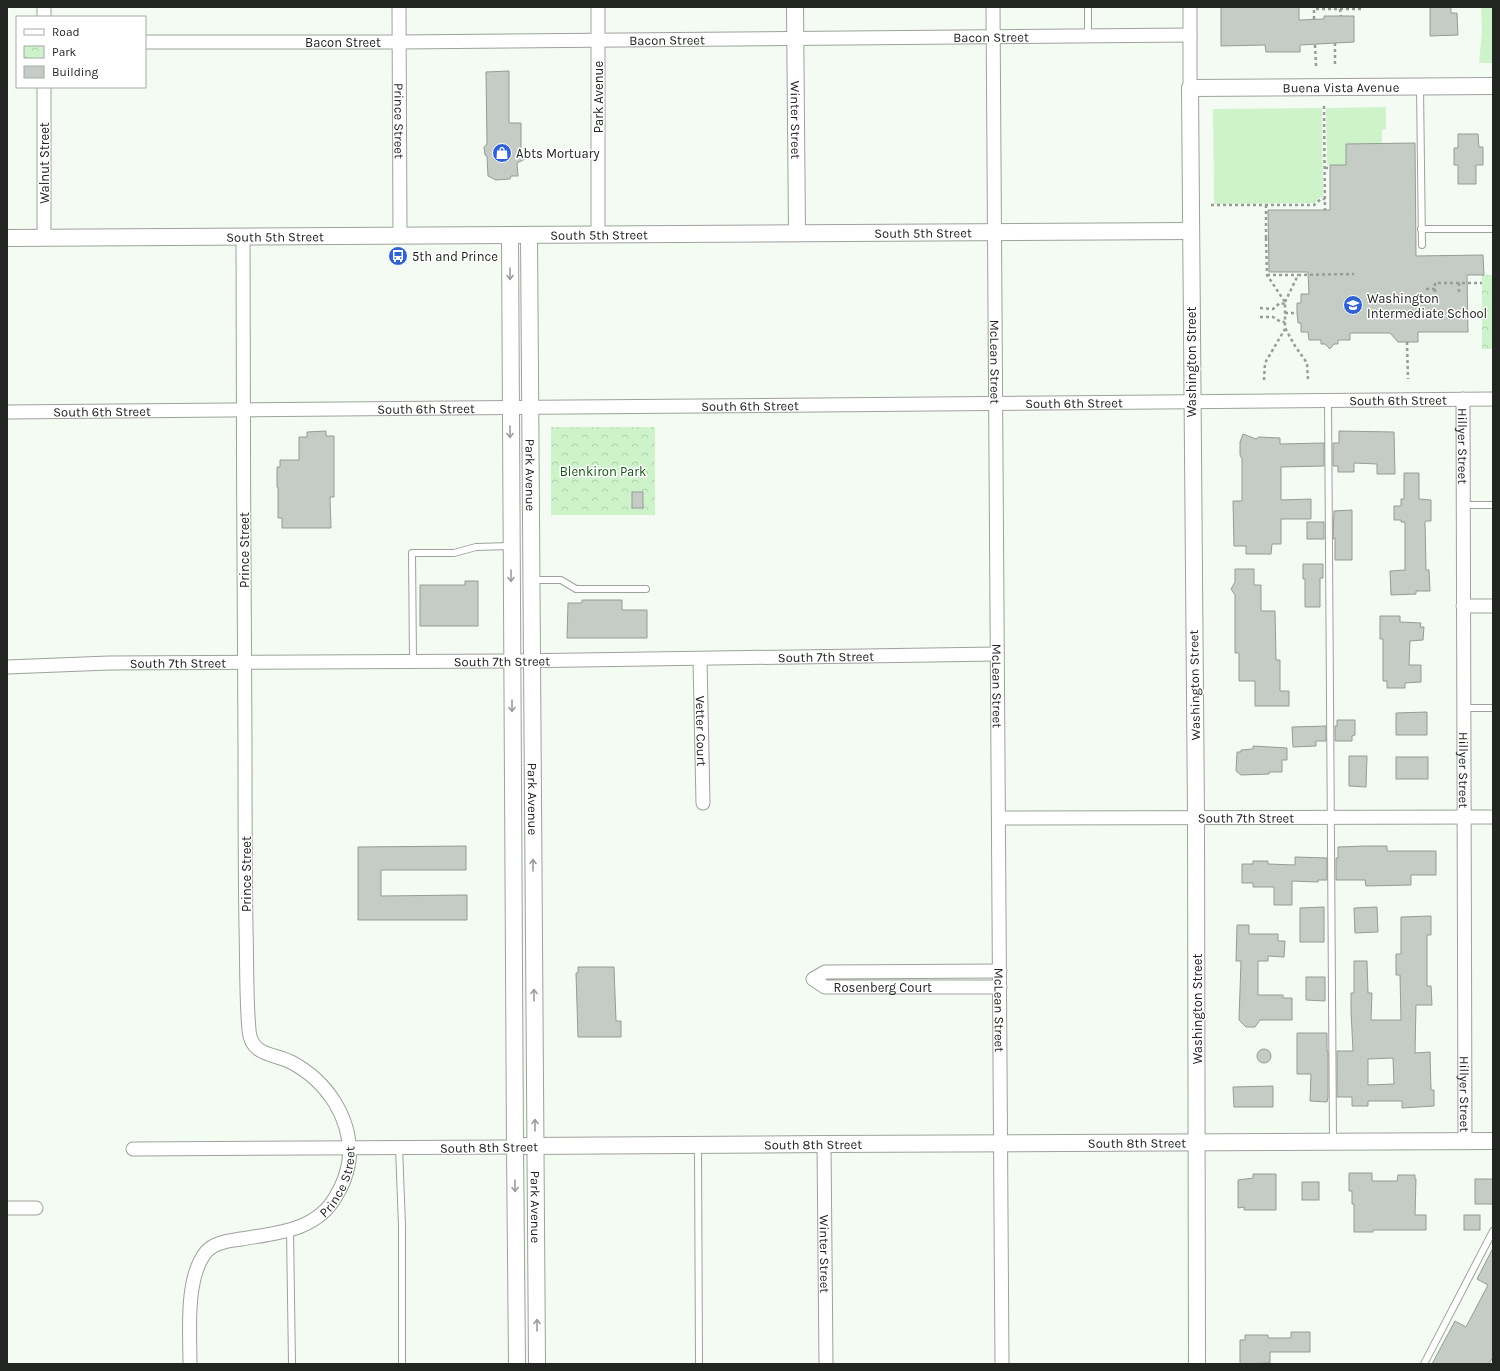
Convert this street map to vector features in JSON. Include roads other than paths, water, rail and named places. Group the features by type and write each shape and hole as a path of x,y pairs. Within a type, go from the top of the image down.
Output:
{"street":[{"name":"Prince Street","path":"399,7 400,236"},
{"name":"Park Avenue","path":"598,7 598,234"},
{"name":"Winter Street","path":"795,7 797,233"},
{"name":"McLean Street","path":"993,7 1002,1364"},
{"name":"Washington Street","path":"1190,7 1196,817 1197,1364"},
{"name":"Bacon Street","path":"146,42 399,42 1190,35"},
{"name":"Buena Vista Avenue","path":"1190,88 1493,86"},
{"name":"Walnut Street","path":"44,88 44,238"},
{"name":"South 5th Street","path":"7,238 243,238 510,234 1191,231"},
{"name":"Park Avenue","path":"510,234 517,1364"},
{"name":"Park Avenue","path":"529,234 537,1364"},
{"name":"Prince Street","path":"190,1364 190,1310 192,1292 197,1270 207,1250 216,1244 290,1230 314,1220 333,1202 344,1183 349,1158 347,1132 341,1111 320,1082 292,1063 260,1051 254,1046 249,1036 247,1013 246,880 243,238"},
{"name":"Hillyer Street","path":"1463,399 1465,1141"},
{"name":"South 6th Street","path":"7,412 1493,399"},
{"path":"1463,606 1493,606"},
{"name":"South 7th Street","path":"7,667 86,664 700,659 997,654"},
{"name":"Vetter Court","path":"700,659 703,803"},
{"name":"South 7th Street","path":"999,818 1493,817"},
{"name":"Rosenberg Court","path":"1000,971 825,972 813,980 825,987 1000,986"},
{"name":"South 8th Street","path":"133,1149 1493,1141"},
{"name":"Winter Street","path":"824,1144 826,1364"},
{"path":"7,1208 36,1208"}],"lane":[{"path":"1088,7 1088,36"},
{"path":"1420,87 1422,245"},
{"path":"1421,229 1493,229"},
{"path":"1328,401 1333,1142"},
{"path":"1463,505 1493,505"},
{"path":"413,661 412,553 454,553 476,546 511,546"},
{"path":"531,580 561,580 576,589 646,589"},
{"path":"1464,708 1493,708"},
{"path":"698,1145 699,1364"},
{"path":"399,1147 402,1226 402,1364"},
{"path":"290,1230 292,1364"},
{"path":"1424,1364 1493,1231"}],"place":[{"name":"Abts Mortuary","path":"502,153"},
{"name":"5th and Prince","path":"398,256"},
{"name":"Washington Intermediate School","path":"1353,305"}],"park label":[{"name":"Blenkiron Park","path":"603,471"}]}
